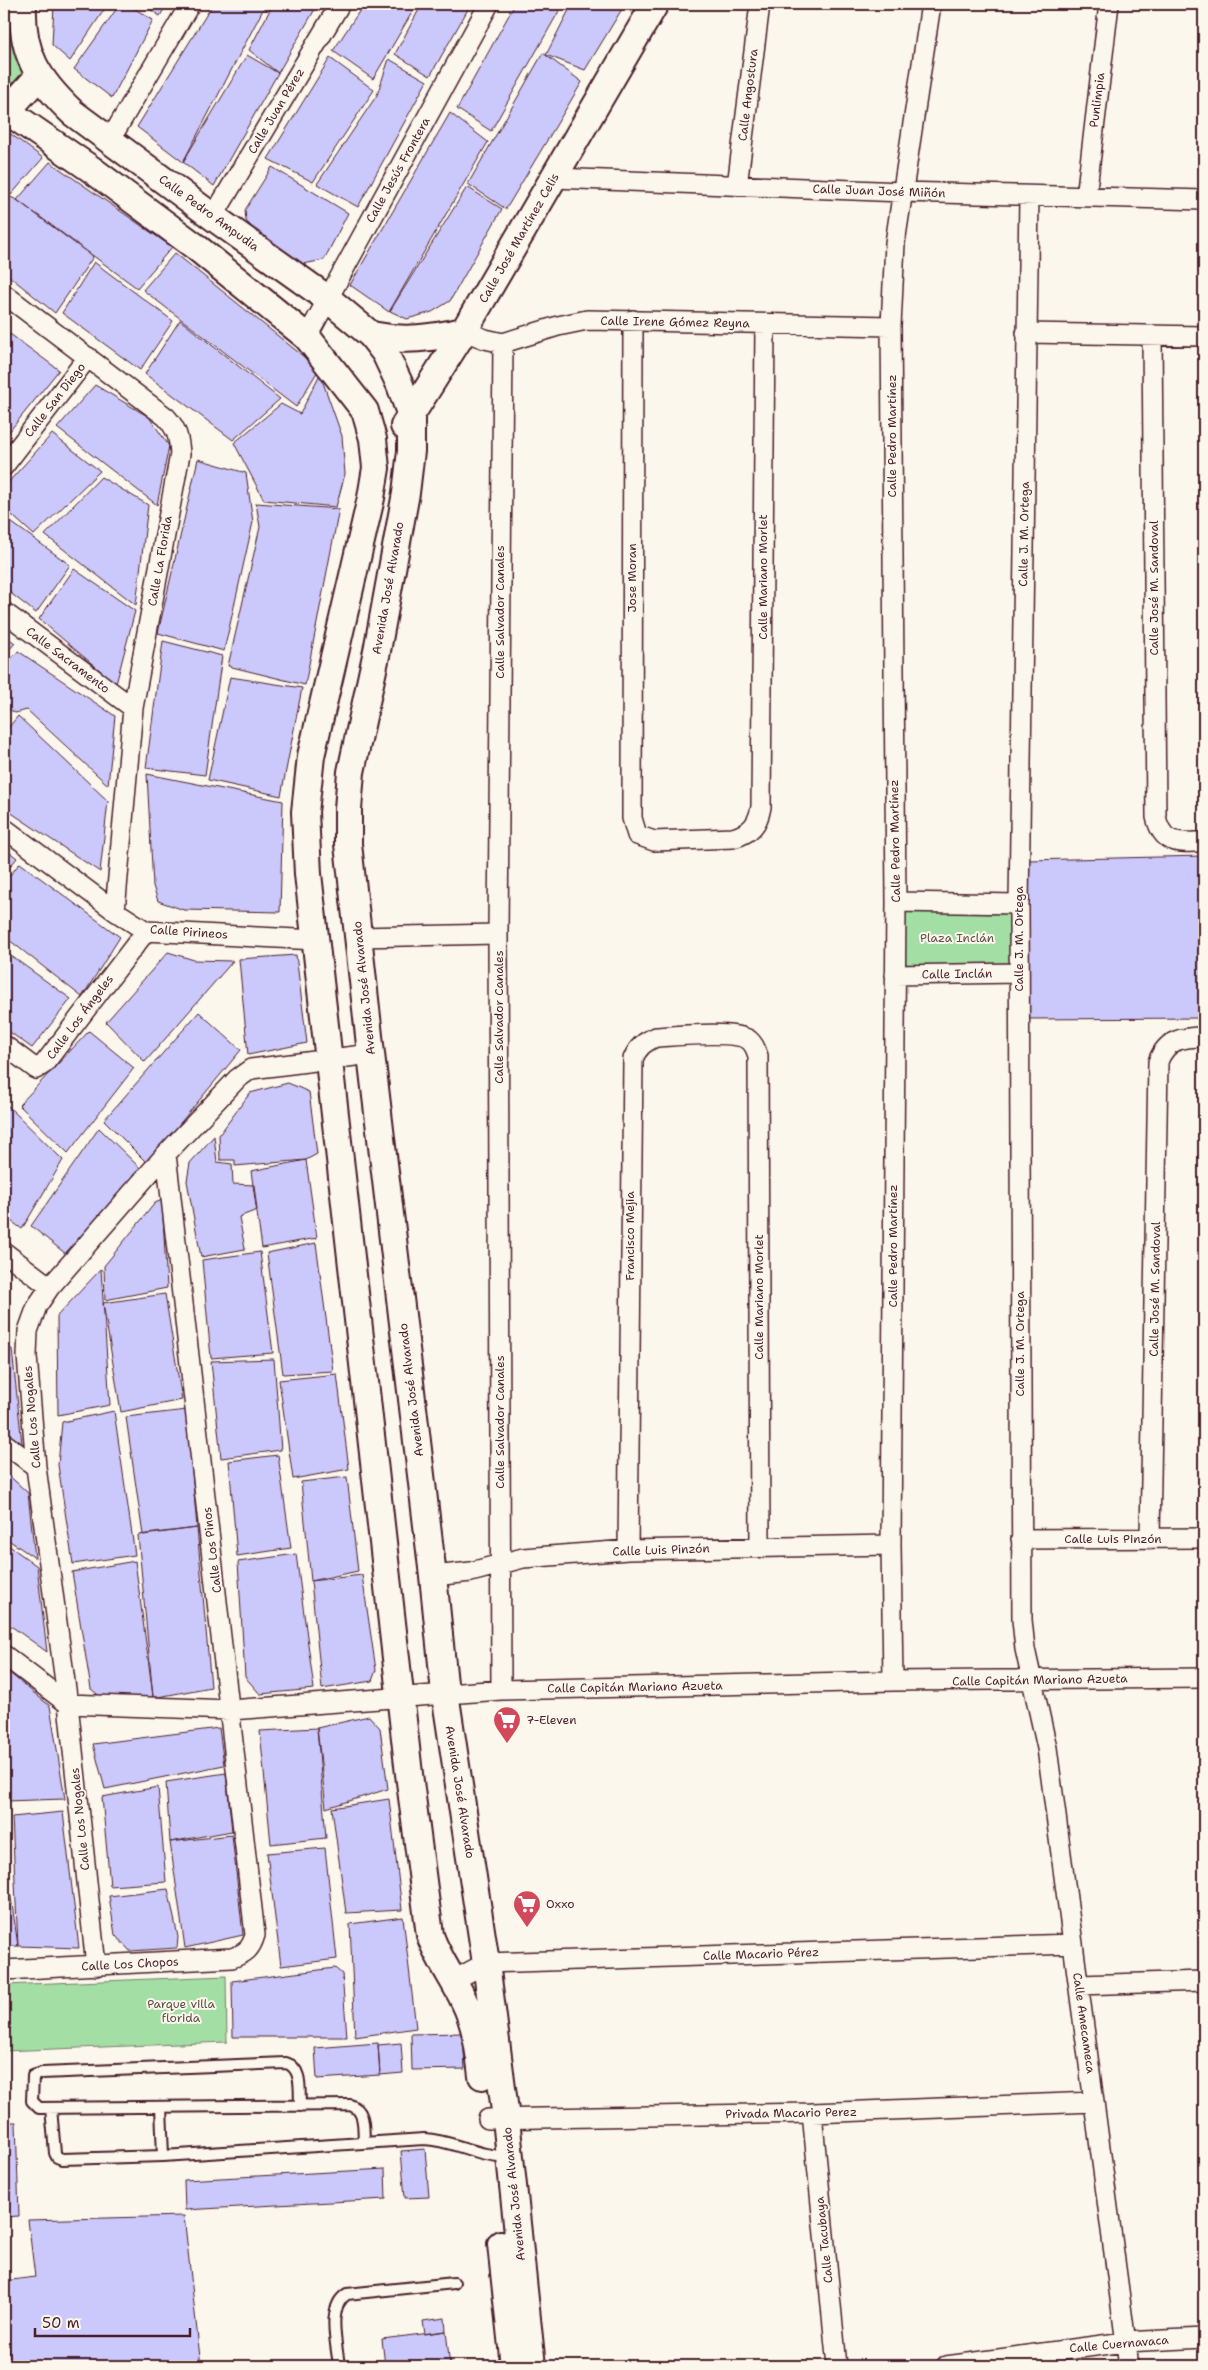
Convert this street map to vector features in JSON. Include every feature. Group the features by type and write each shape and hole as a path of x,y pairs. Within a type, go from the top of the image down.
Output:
{"street":[{"name":"Calle Pedro Ampudia","path":"24,4 22,21 27,52 39,76 54,95 73,113 213,217 328,299 371,335 385,353 400,385 411,416"},
{"path":"110,140 190,4"},
{"name":"Calle Juan Pérez","path":"213,217 340,4"},
{"name":"Calle Jesús Frontera","path":"307,337 489,4"},
{"name":"Calle José Martínez Celis","path":"376,468 464,331 655,4"},
{"name":"Calle Angostura","path":"737,186 760,4"},
{"name":"Calle Pedro Martínez","path":"893,1681 892,1545 896,902 891,326 895,243 931,4"},
{"name":"Punlimpia","path":"1086,197 1109,4"},
{"path":"39,76 5,110 91,169 196,247 307,337 365,411 373,439 376,468"},
{"name":"Calle Juan José Miñón","path":"554,178 902,192 1204,200"},
{"name":"Calle J. M. Ortega","path":"1029,196 1019,973 1022,1620 1032,1681"},
{"name":"Calle La Florida","path":"4,294 166,417 176,428 180,439 180,454 133,708 115,911"},
{"name":"Calle Irene Gómez Reyna","path":"503,343 558,326 578,322 632,320 765,325 891,326"},
{"name":"Jose Moran","path":"632,320 632,818 637,835 654,841 733,838 743,835 753,828"},
{"name":"Calle Mariano Morlet","path":"753,828 759,819 761,807 765,325"},
{"path":"371,335 394,340 413,340 464,331 485,340 503,343"},
{"path":"1026,333 1204,336"},
{"name":"Calle José M. Sandoval","path":"1152,335 1156,817 1159,829 1165,838 1173,841 1204,842"},
{"name":"Calle Salvador Canales","path":"501,1690 498,934 503,343"},
{"name":"Calle San Diego","path":"4,466 88,357"},
{"name":"Avenida José Alvarado","path":"411,416 411,451 406,493 377,651 351,772 348,844 445,1693 486,1963 501,2157 532,2366"},
{"name":"Avenida José Alvarado","path":"376,468 371,498 311,756 305,812 308,874 401,1697 430,1935 434,1949 454,1980 474,2026 497,2119"},
{"name":"Calle Sacramento","path":"4,612 133,708"},
{"name":"Calle Pirineos","path":"4,828 115,911 146,931 316,940"},
{"path":"896,902 1019,904"},
{"name":"Calle Los Ángeles","path":"4,1045 36,1069 44,1064 146,931"},
{"path":"358,937 498,934"},
{"name":"Calle Inclán","path":"895,975 1019,973"},
{"name":"Francisco Mejia","path":"628,1550 633,1059 642,1045 656,1037 733,1035 749,1040 756,1047"},
{"name":"Calle José M. Sandoval","path":"1150,1539 1158,1062 1162,1051 1180,1038 1204,1037"},
{"name":"Calle Mariano Morlet","path":"756,1047 758,1066 760,1547"},
{"name":"Calle Los Nogales","path":"96,1966 68,1704 36,1467 27,1356 28,1331 37,1306 50,1287 166,1154 237,1079 251,1069 371,1054"},
{"name":"Calle Los Pinos","path":"166,1154 255,1935 252,1946"},
{"path":"4,1252 50,1287"},
{"path":"4,1443 36,1467"},
{"name":"Calle Luis Pinzón","path":"1021,1539 1204,1538"},
{"name":"Calle Luis Pinzón","path":"433,1576 471,1572 522,1558 628,1550 892,1545"},
{"path":"4,1655 68,1704"},
{"name":"Calle Capitán Mariano Azueta","path":"68,1704 230,1710 501,1690 893,1681 1204,1678"},
{"name":"Calle Amecameca","path":"1032,1681 1047,1748 1129,2366"},
{"name":"Calle Macario Pérez","path":"454,1980 486,1963 1073,1944"},
{"name":"Calle Los Chopos","path":"4,1970 232,1958 244,1954 252,1946"},
{"path":"1079,1985 1204,1981"},
{"name":"Privada Macario Perez","path":"497,2119 812,2113 1094,2102"},
{"name":"Calle Tacubaya","path":"812,2113 837,2366"},
{"name":"Avenida José Alvarado","path":"501,2157 514,2366"},
{"name":"Calle Cuernavaca","path":"946,2366 1125,2342 1204,2338"}],"lane":[{"path":"300,2106 298,2075 292,2065 286,2063 36,2074 32,2081 34,2104 39,2108 300,2106 350,2105 358,2107 361,2112 364,2142"},
{"path":"161,2107 163,2156"},
{"path":"51,2108 55,2153 59,2158 163,2156 364,2142 440,2140 501,2157"},
{"path":"339,2366 335,2315 336,2306 340,2298 347,2294 454,2283"}],"green space":[{"path":"4,4 17,4 15,49 24,76 4,95"},
{"name":"Plaza Inclán","path":"896,902 1019,904 1019,973 895,975"},
{"name":"Parque villa florida","path":"226,1976 227,2042 4,2051 4,1985"}],"building":[{"path":"54,4 108,4 70,61 52,45"},
{"path":"120,4 127,4 153,20 112,98 74,69"},
{"path":"142,4 167,4 160,16"},
{"path":"213,4 266,4 183,162 137,127"},
{"path":"273,4 318,4 278,73 249,50"},
{"path":"364,4 417,4 373,79 333,51"},
{"path":"422,4 471,4 430,76 395,54"},
{"path":"515,4 563,4 491,131 457,109"},
{"path":"572,4 625,4 585,70 546,55"},
{"path":"543,53 582,82 506,209 468,184"},
{"path":"247,55 278,73 214,186 183,162"},
{"path":"330,58 374,90 313,182 268,159"},
{"path":"389,59 427,81 358,207 317,184 377,95"},
{"path":"450,113 488,142 389,312 350,285"},
{"path":"4,129 43,158 11,195 4,192"},
{"path":"50,162 172,247 137,288 17,200"},
{"path":"272,167 348,213 324,260 303,264 269,245 246,221 245,210"},
{"path":"467,187 502,209 450,301 432,312 407,319 390,311"},
{"path":"4,194 17,200 93,257 55,313 4,272"},
{"path":"175,253 319,369 296,407 143,290"},
{"path":"94,262 173,321 140,370 62,313"},
{"path":"180,320 280,399 233,440 145,374"},
{"path":"10,334 59,370 4,438 4,342"},
{"path":"320,374 342,436 345,474 336,507 264,500 234,443 281,404 300,414"},
{"path":"95,385 149,417 169,446 157,505 57,428"},
{"path":"52,434 100,471 34,535 4,508 4,487"},
{"path":"198,459 246,473 253,522 224,651 158,633"},
{"path":"101,477 148,505 136,605 45,535"},
{"path":"256,503 339,509 305,685 228,666 260,527"},
{"path":"4,517 70,565 36,613 4,588"},
{"path":"74,569 135,611 116,684 39,619"},
{"path":"4,635 15,643 4,656"},
{"path":"163,641 222,656 205,775 146,768"},
{"path":"18,651 115,716 108,785 27,710 15,713 4,706 4,666"},
{"path":"230,677 302,688 281,796 208,780"},
{"path":"18,716 108,801 100,872 4,808 4,733"},
{"path":"147,774 283,801 280,912 184,910 158,901 153,886"},
{"path":"4,848 17,858 4,874"},
{"path":"1204,856 1204,1018 1028,1019 1027,860"},
{"path":"20,863 120,937 82,997 4,936 4,882"},
{"path":"168,952 194,960 233,961 145,1062 106,1022"},
{"path":"7,953 71,999 32,1048 4,1028 4,957"},
{"path":"296,955 307,1043 248,1055 239,959"},
{"path":"199,1012 241,1050 147,1163 104,1120"},
{"path":"89,1031 134,1068 68,1153 19,1105"},
{"path":"288,1083 309,1092 317,1154 306,1160 235,1166 235,1160 220,1160 219,1135 250,1093"},
{"path":"4,1102 63,1160 22,1229 4,1216"},
{"path":"99,1128 141,1169 66,1254 31,1226"},
{"path":"214,1136 217,1162 232,1164 233,1184 254,1185 257,1210 239,1217 245,1249 201,1257 187,1181 190,1163"},
{"path":"306,1160 317,1238 262,1248 251,1171"},
{"path":"162,1200 167,1288 105,1300 104,1266 155,1203"},
{"path":"316,1243 333,1371 283,1374 267,1253"},
{"path":"260,1252 273,1353 211,1358 202,1260"},
{"path":"101,1269 110,1405 58,1415 57,1316"},
{"path":"4,1287 9,1338 4,1340"},
{"path":"165,1294 182,1400 121,1412 103,1303"},
{"path":"4,1349 12,1349 22,1444 13,1443 4,1435"},
{"path":"274,1359 281,1450 221,1458 211,1361"},
{"path":"337,1374 349,1469 293,1479 279,1380"},
{"path":"187,1410 197,1528 143,1535 126,1417"},
{"path":"114,1411 135,1555 73,1564 58,1465 62,1422"},
{"path":"278,1455 291,1548 237,1556 229,1461"},
{"path":"4,1471 28,1493 35,1558 4,1537"},
{"path":"347,1477 358,1571 311,1581 301,1482"},
{"path":"197,1528 211,1687 153,1698 138,1535"},
{"path":"4,1542 37,1566 47,1652 4,1621"},
{"path":"296,1554 314,1689 260,1694 245,1677 238,1562"},
{"path":"135,1561 154,1703 107,1702 91,1689 72,1572"},
{"path":"362,1575 376,1670 372,1681 322,1689 311,1581"},
{"path":"7,1671 50,1706 65,1799 5,1801 4,1675"},
{"path":"369,1716 380,1728 388,1789 326,1808 317,1728"},
{"path":"219,1728 224,1765 105,1789 93,1744"},
{"path":"317,1728 326,1838 271,1844 260,1731"},
{"path":"226,1773 232,1831 170,1842 166,1782"},
{"path":"158,1787 166,1882 110,1886 102,1797"},
{"path":"389,1799 402,1910 346,1913 332,1808"},
{"path":"63,1812 79,1948 18,1946 12,1817"},
{"path":"232,1835 243,1935 185,1948 170,1842"},
{"path":"4,1848 18,1946 4,1947"},
{"path":"325,1848 337,1959 281,1966 267,1853"},
{"path":"168,1889 178,1937 177,1948 130,1951 115,1935 109,1896"},
{"path":"403,1917 416,2028 355,2037 350,1924"},
{"path":"335,1968 342,1974 347,2037 233,2037 232,1981"},
{"path":"463,2033 465,2069 412,2070 411,2034"},
{"path":"378,2043 380,2075 317,2079 315,2048"},
{"path":"401,2043 403,2073 380,2075 378,2045"},
{"path":"4,2122 16,2122 19,2216 4,2217"},
{"path":"425,2149 429,2197 405,2198 401,2151"},
{"path":"385,2169 386,2199 185,2210 184,2180"},
{"path":"184,2216 201,2366 11,2366 4,2306 4,2281 35,2277 28,2220"},
{"path":"445,2318 446,2331 425,2334 423,2321"},
{"path":"446,2331 450,2366 385,2366 382,2339"}],"place":[{"name":"7-Eleven","path":"507,1744"},
{"name":"Oxxo","path":"527,1928"}]}
